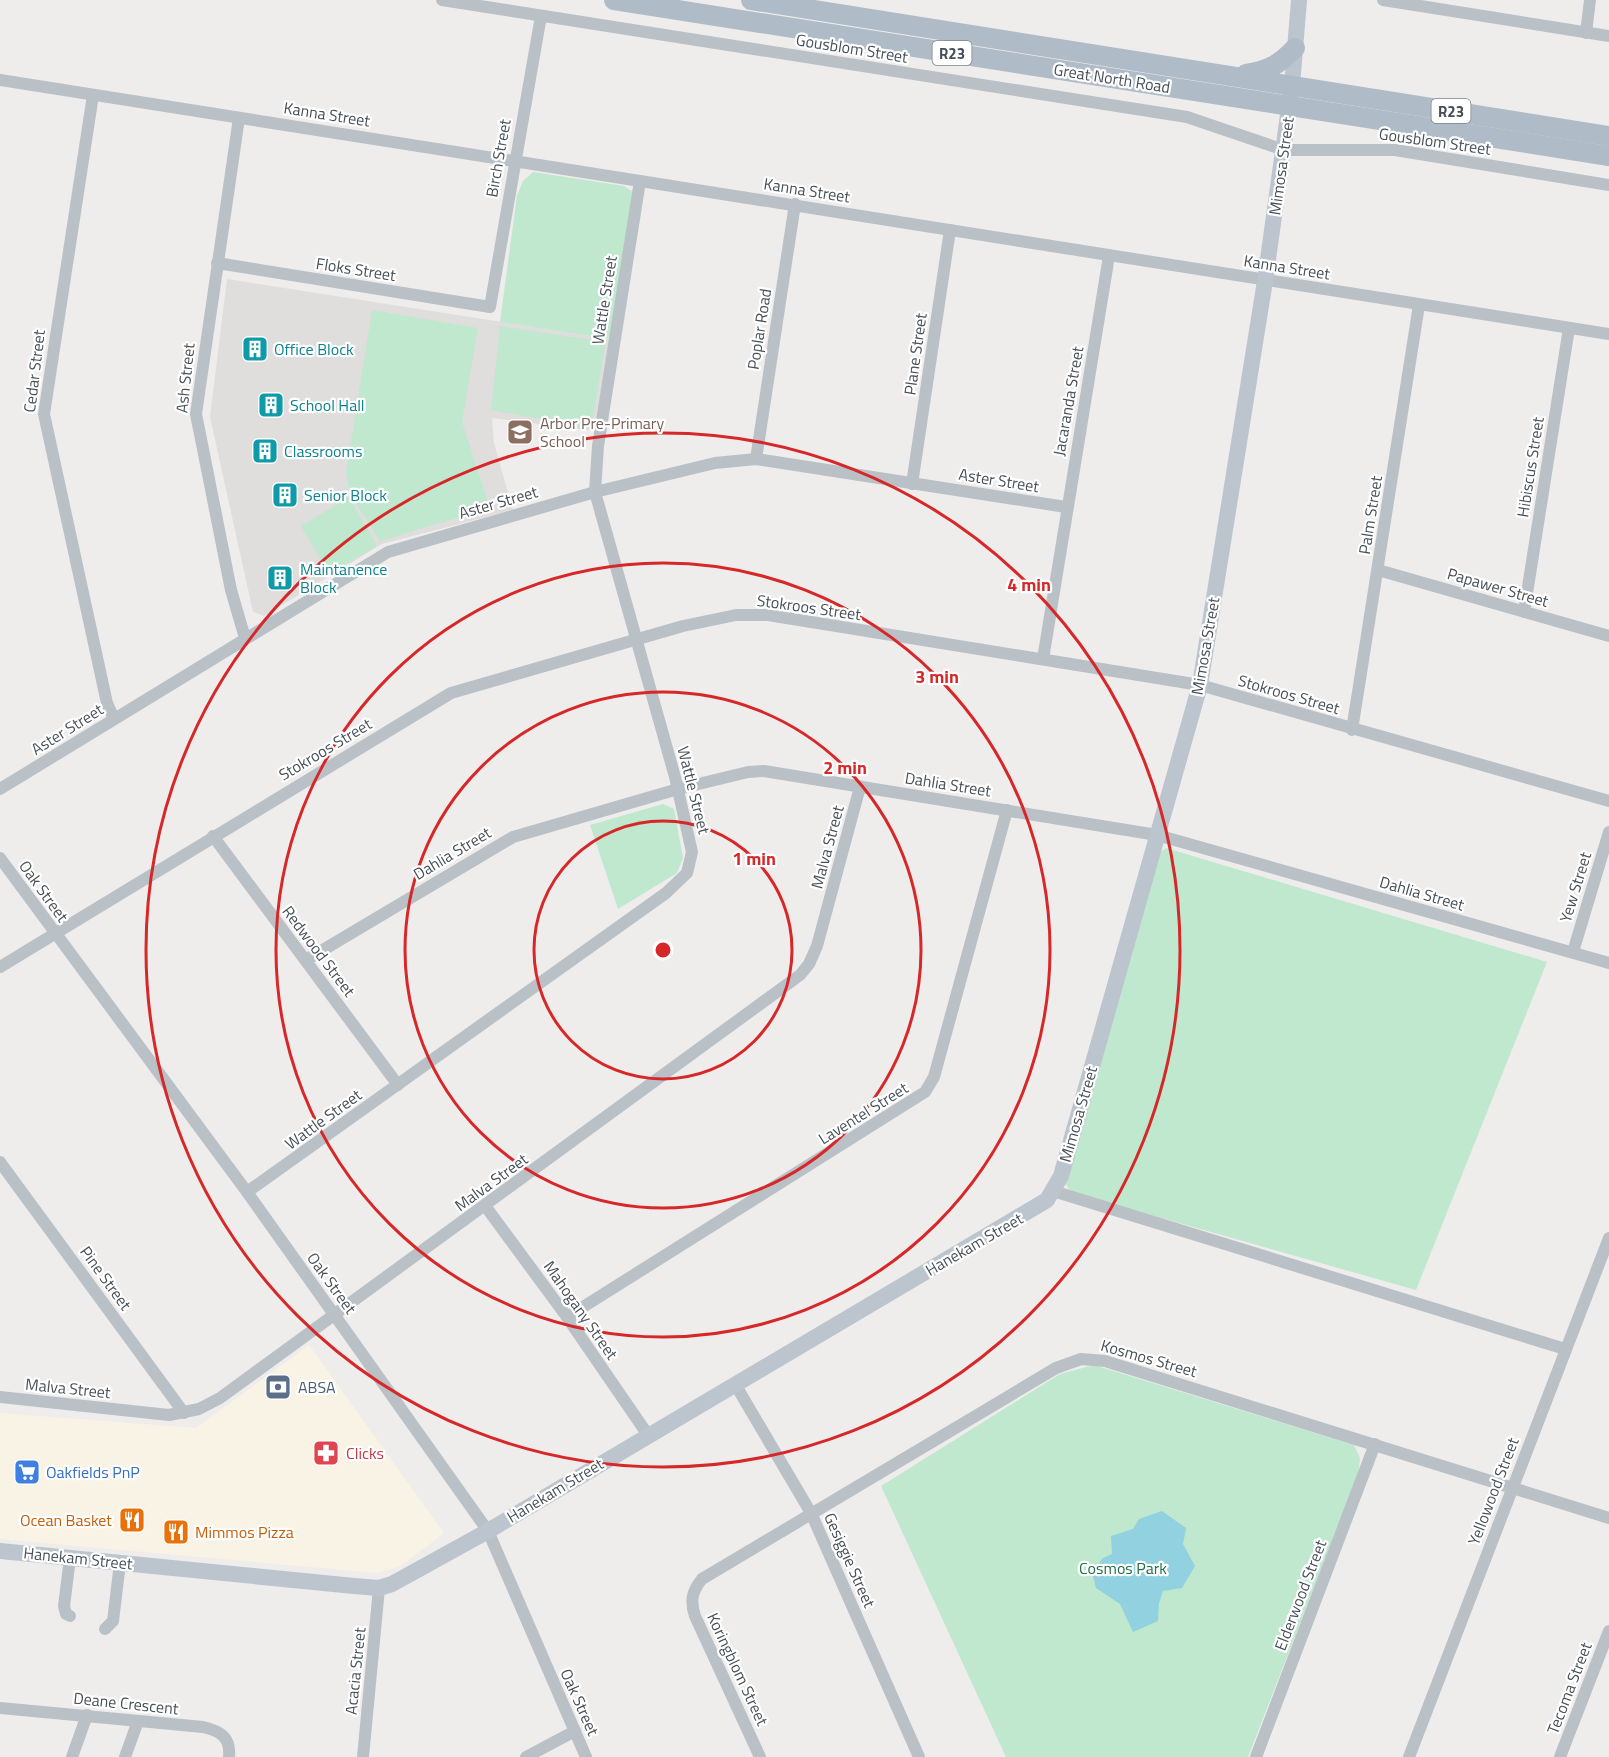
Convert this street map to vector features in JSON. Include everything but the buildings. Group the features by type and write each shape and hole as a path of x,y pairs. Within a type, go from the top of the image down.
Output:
{"main road":[{"name":"Great North Road","path":"614,0 796,29 1609,136"},
{"name":"Great North Road","path":"751,0 1232,77 1291,95 1609,156"},
{"path":"796,29 798,8"},
{"path":"1232,77 1267,70 1281,62 1295,48"}],"street":[{"name":"Gousblom Street","path":"442,0 1187,117 1284,150 1395,150 1609,185"},
{"name":"Mimosa Street","path":"1053,1191 1061,1176 1200,685 1284,150 1299,0"},
{"path":"1383,0 1447,5 1609,36"},
{"path":"1586,33 1590,0"},
{"name":"Birch Street","path":"490,307 540,16"},
{"name":"Kanna Street","path":"0,80 1609,334"},
{"name":"Cedar Street","path":"93,95 44,414 107,703 114,719"},
{"name":"Ash Street","path":"239,118 197,397 197,423 231,590 245,638"},
{"name":"Wattle Street","path":"247,1192 683,879 690,868 692,852 678,789 595,492 598,446 640,181"},
{"name":"Poplar Road","path":"756,459 795,204"},
{"name":"Plane Street","path":"912,484 950,230"},
{"name":"Jacaranda Street","path":"1043,659 1066,507 1109,256"},
{"name":"Floks Street","path":"217,263 490,307"},
{"name":"Palm Street","path":"1352,730 1419,305"},
{"name":"Hibiscus Street","path":"1524,612 1569,328"},
{"name":"Aster Street","path":"0,789 388,552 595,492 715,463 756,459 1066,507"},
{"name":"Papawer Street","path":"1378,570 1609,636"},
{"name":"Stokroos Street","path":"0,967 451,693 636,639 724,617 750,614 1200,685 1352,730 1609,801"},
{"name":"Dahlia Street","path":"306,960 513,837 678,789 748,772 764,771 1157,835 1609,963"},
{"name":"Malva Street","path":"0,1397 169,1415 198,1410 220,1398 486,1207 805,970 816,946 860,787"},
{"name":"Laventel Street","path":"567,1317 925,1092 934,1077 1007,810"},
{"name":"Yew Street","path":"1573,952 1609,832"},
{"name":"Redwood Street","path":"213,836 398,1085"},
{"name":"Oak Street","path":"0,858 247,1192 488,1531 586,1757"},
{"name":"Pine Street","path":"0,1162 184,1413"},
{"path":"1053,1191 1565,1349"},
{"name":"Hanekam Street","path":"0,1551 379,1588 392,1584 488,1531 1039,1206 1053,1191"},
{"name":"Mahogany Street","path":"486,1207 567,1317 648,1435"},
{"name":"Yellowood Street","path":"1409,1757 1609,1238"},
{"name":"Kosmos Street","path":"692,1594 702,1579 811,1513 1056,1368 1087,1358 1105,1361 1609,1518"},
{"name":"Gesiggie Street","path":"735,1384 811,1513 919,1757"},
{"name":"Elderwood Street","path":"1256,1757 1375,1444"},
{"path":"70,1558 64,1606 66,1614 70,1616"},
{"path":"105,1629 112,1621 120,1563"},
{"name":"Acacia Street","path":"363,1757 379,1588"},
{"name":"Koringblom Street","path":"692,1594 695,1616 760,1757"},
{"name":"Tecoma Street","path":"1560,1757 1609,1631"},
{"name":"Deane Crescent","path":"0,1708 212,1729 228,1740 229,1757"},
{"path":"72,1757 87,1715"},
{"path":"125,1757 138,1721"},
{"path":"526,1757 575,1731"}],"shaded area":[{"path":"227,279 610,339 594,431 492,418 494,443 513,510 382,544 264,616 253,612 210,417"},
{"path":"309,1345 444,1533 401,1566 377,1573 0,1539 0,1413 196,1428"}],"green space":[{"path":"533,172 624,186 633,192 610,339 500,322 517,196 523,181"},
{"path":"372,310 478,328 462,422 490,508 380,541 350,494 346,472"},
{"path":"500,326 606,342 591,428 491,410"},
{"path":"349,497 377,546 329,574 301,526"},
{"path":"663,804 674,809 683,858 677,873 618,909 590,825"},
{"path":"1166,848 1547,962 1416,1290 1080,1195 1069,1189 1065,1183 1158,854"},
{"name":"Cosmos Park","path":"1094,1365 1354,1445 1360,1458 1358,1475 1248,1757 1006,1757 881,1486 1060,1374"}],"water":[{"path":"1162,1511 1186,1528 1183,1544 1195,1566 1182,1588 1163,1591 1159,1603 1158,1621 1133,1632 1120,1604 1096,1588 1092,1572 1103,1558 1112,1554 1111,1536 1133,1529 1139,1519"}],"place":[{"name":"Office Block","path":"255,349"},
{"name":"School Hall","path":"271,405"},
{"name":"Arbor Pre-Primary School","path":"520,432"},
{"name":"Classrooms","path":"265,451"},
{"name":"Senior Block","path":"285,495"},
{"name":"Maintanence Block","path":"280,578"},
{"name":"ABSA","path":"278,1387"},
{"name":"Clicks","path":"326,1453"},
{"name":"Oakfields PnP","path":"27,1472"},
{"name":"Ocean Basket","path":"132,1520"},
{"name":"Mimmos Pizza","path":"176,1532"}]}
